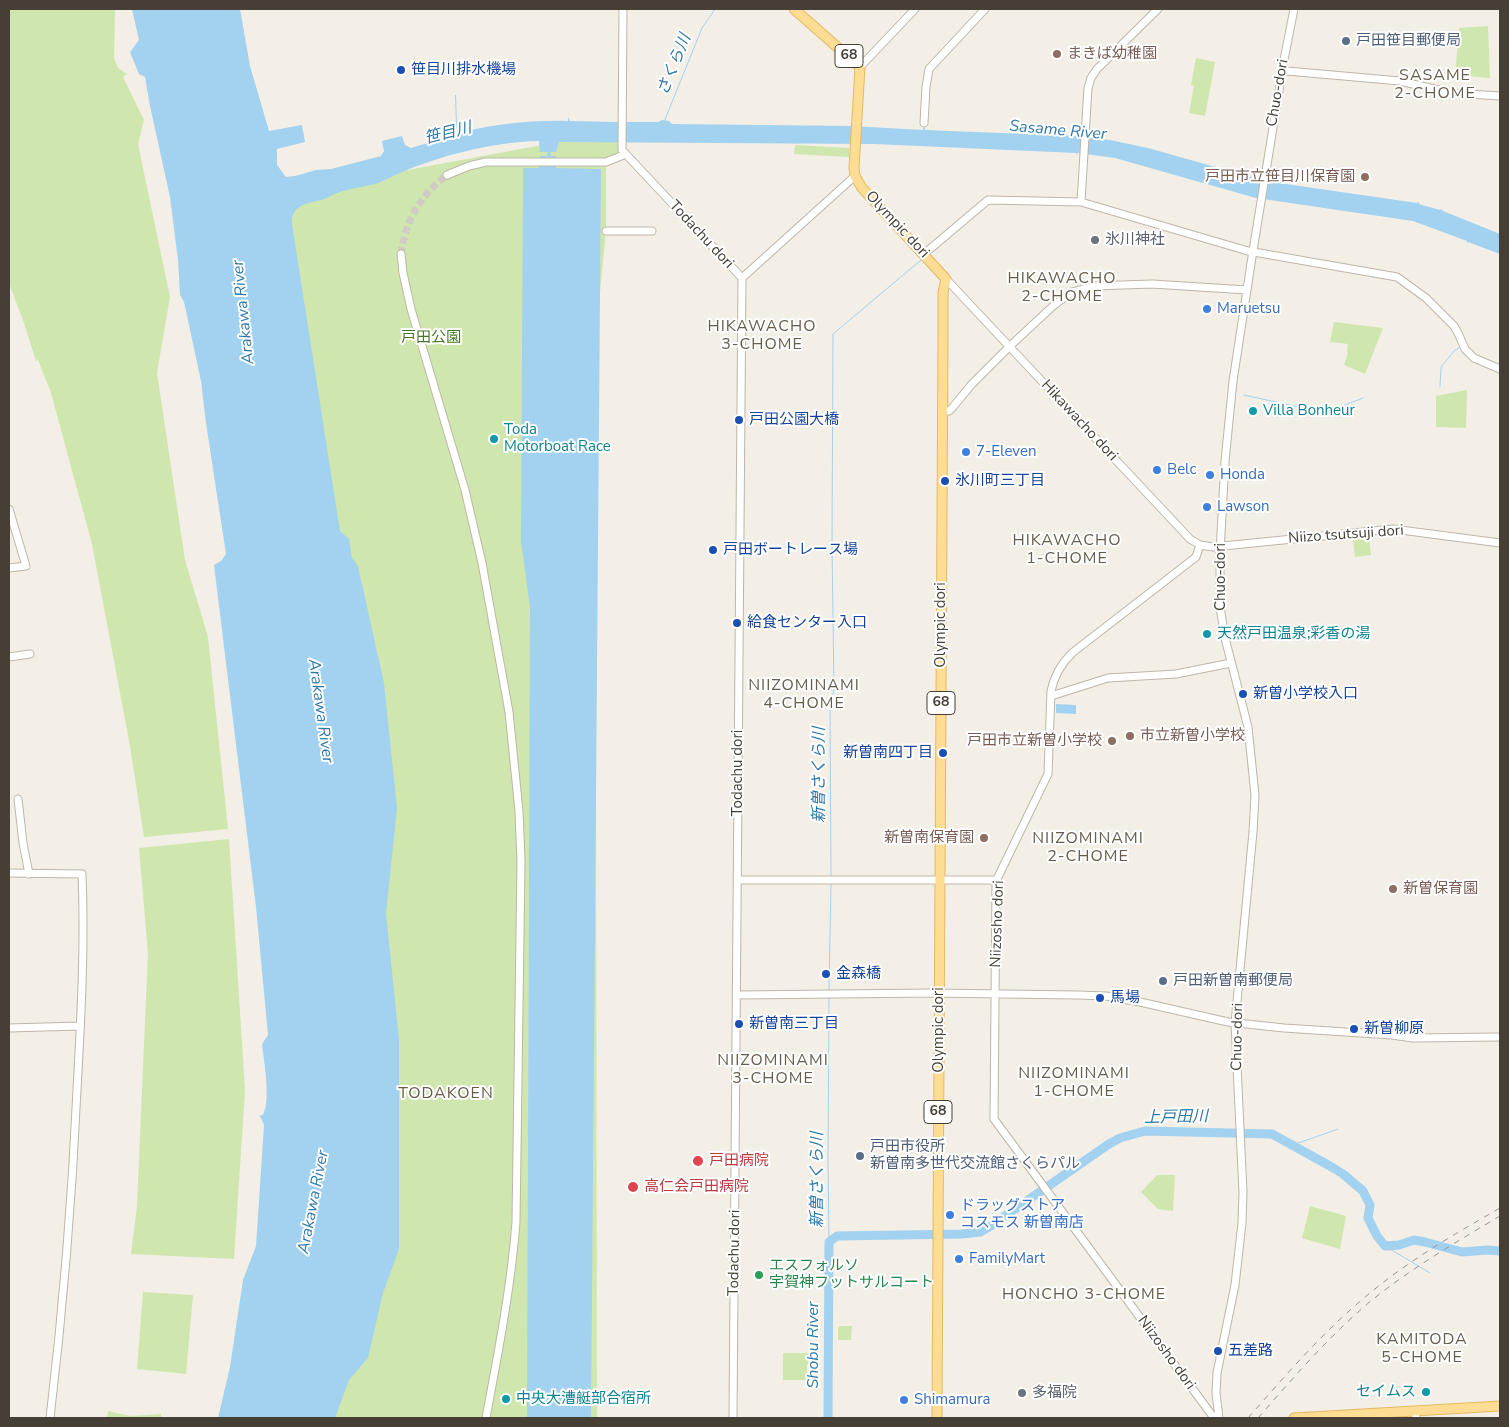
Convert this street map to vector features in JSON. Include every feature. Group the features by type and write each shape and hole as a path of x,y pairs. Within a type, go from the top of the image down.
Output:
{"main road":[{"name":"68","path":"794,9 860,67"},
{"name":"Olympic dori","path":"860,67 855,176 862,188 946,279 943,292 942,411 937,1418"},
{"path":"1294,1418 1416,1414 1500,1406"}],"street":[{"name":"Todachu dori","path":"623,9 622,150 742,278 733,1418"},
{"path":"860,67 915,9"},
{"path":"924,123 928,69 985,9"},
{"path":"1081,202 1089,83 1093,73 1158,9"},
{"name":"Chuo-dori","path":"1219,1418 1216,1393 1217,1372 1233,1296 1242,1231 1243,1197 1236,1023 1255,795 1248,727 1225,638 1220,606 1227,428 1260,202 1294,9"},
{"path":"1282,72 1400,81 1451,93 1500,96"},
{"path":"447,175 480,163 518,161 606,162 626,154"},
{"path":"742,278 855,176"},
{"path":"924,254 988,200 1081,202 1253,252 1398,277 1426,298 1454,326 1465,349 1474,358 1500,369"},
{"path":"606,231 652,231"},
{"path":"401,254 410,309 465,490 482,563 509,712 519,811 521,861 516,1222 510,1288 486,1418"},
{"name":"Hikawacho dori","path":"946,279 1190,539 1200,546"},
{"path":"942,411 949,411 971,384 1062,298 1083,288 1103,285 1152,284 1247,290"},
{"path":"9,509 26,566 9,568"},
{"name":"Niizo tsutsuji dori","path":"1221,546 1394,529 1500,543"},
{"path":"1200,546 1221,546"},
{"name":"Niizosho dori","path":"1200,546 1196,557 1068,657 1057,673 1052,685 1048,774 997,880 994,1119 1214,1418"},
{"path":"9,657 30,654"},
{"path":"1051,696 1108,678 1176,674 1232,663"},
{"path":"18,798 23,843 30,874"},
{"path":"9,873 82,874 83,923 80,1026 71,1195 50,1418"},
{"path":"738,880 997,880"},
{"path":"737,995 939,994 1106,996 1236,1023 1413,1038 1500,1037"},
{"path":"9,1028 80,1026"}],"green space":[{"path":"9,9 115,9 114,58 118,68 127,74 123,77 144,120 138,144 170,297 157,373 185,560 208,637 228,829 144,837 130,746 92,544 51,393 38,360 36,361 9,283"},
{"path":"1488,26 1490,78 1455,75 1459,28"},
{"path":"1196,58 1215,62 1205,116 1189,113 1194,86 1191,85"},
{"name":"戸田公園","path":"622,132 626,154 606,162 606,231 600,292 593,435 596,772 597,1418 287,1418 247,200 558,142"},
{"path":"795,145 849,148 849,157 794,154"},
{"path":"1334,322 1383,328 1365,374 1344,365 1348,353 1348,344 1330,342"},
{"path":"1467,390 1466,428 1436,427 1436,396"},
{"path":"1369,537 1371,555 1355,557 1353,539"},
{"path":"229,839 245,1090 234,1259 131,1254 137,1206 148,953 139,848"},
{"path":"1157,1175 1175,1175 1173,1211 1158,1209 1141,1192"},
{"path":"1310,1206 1346,1216 1340,1249 1302,1238"},
{"path":"143,1292 193,1295 186,1374 137,1369"},
{"path":"840,1326 852,1326 851,1340 838,1340 838,1328"},
{"path":"783,1353 818,1353 818,1365 807,1365 807,1380 783,1380"},
{"path":"108,1411 130,1416 161,1414 161,1418 107,1418"}],"water":[{"name":"Arakawa River","path":"132,9 240,9 250,66 269,131 302,125 305,142 277,149 277,165 286,177 316,170 331,169 381,156 384,151 382,141 402,136 405,145 411,148 458,134 456,125 456,95 459,133 513,123 568,121 568,117 570,121 658,122 662,120 669,121 672,124 851,126 923,130 925,127 925,130 1076,136 1079,134 1079,137 1110,140 1148,148 1265,181 1419,202 1419,204 1441,209 1500,234 1500,254 1468,242 1467,244 1467,241 1413,221 1256,198 1115,158 1077,153 1076,155 1076,153 874,144 559,142 556,152 550,152 551,156 556,156 556,168 601,169 591,1418 527,1418 530,607 521,541 523,168 539,168 540,156 547,156 548,152 540,152 539,141 500,144 440,158 380,182 343,191 304,204 296,210 292,217 340,531 349,539 352,558 358,566 384,683 397,808 386,914 399,1039 399,1249 383,1293 368,1358 349,1380 335,1418 218,1418 230,1367 243,1280 256,1246 264,1125 259,1116 263,1115 266,1100 262,1044 268,1035 256,907 214,565 221,561 226,554 201,381 184,302 180,295 178,260 170,197 145,77 139,74 130,52 139,40"},
{"path":"1056,704 1076,705 1076,714 1056,713"}],"waterway":[{"name":"さくら川","path":"664,122 702,28 715,9"},
{"name":"新曽さくら川","path":"831,878 830,705 834,690 832,545 833,334 921,260"},
{"path":"1440,387 1441,367 1454,351 1462,346"},
{"path":"1244,395 1303,408 1335,409 1363,398"},
{"name":"新曽さくら川","path":"829,990 831,882"},
{"name":"新曽さくら川","path":"829,997 829,1242"},
{"path":"1293,1145 1338,1129"},
{"name":"上戸田川","path":"828,1418 829,1242 837,1236 980,1232 1109,1144 1120,1138 1145,1131 1272,1134 1343,1174 1363,1191 1370,1205 1368,1218 1377,1236 1385,1246 1399,1245 1414,1240 1462,1252 1500,1251"},
{"name":"上戸田川","path":"1385,1246 1430,1273"}],"tunnel":[{"path":"401,254 406,230 415,210 437,183 447,175"}],"railway":[{"path":"1248,1418 1318,1341 1364,1298 1413,1261 1500,1208"},
{"path":"1258,1418 1327,1342 1372,1300 1418,1266 1500,1216"}],"place":[{"name":"戸田笹目郵便局","path":"1346,41"},
{"name":"まきば幼稚園","path":"1057,54"},
{"name":"笹目川排水機場","path":"401,70"},
{"name":"戸田市立笹目川保育園","path":"1365,177"},
{"name":"氷川神社","path":"1095,240"},
{"name":"Maruetsu","path":"1207,309"},
{"name":"Villa Bonheur","path":"1253,411"},
{"name":"戸田公園大橋","path":"739,420"},
{"name":"Toda Motorboat Race","path":"494,439"},
{"name":"7-Eleven","path":"966,452"},
{"name":"Belc","path":"1157,470"},
{"name":"Honda","path":"1210,475"},
{"name":"氷川町三丁目","path":"945,481"},
{"name":"Lawson","path":"1207,507"},
{"name":"戸田ボートレース場","path":"713,550"},
{"name":"給食センター入口","path":"737,623"},
{"name":"天然戸田温泉;彩香の湯","path":"1207,634"},
{"name":"新曽小学校入口","path":"1243,694"},
{"name":"市立新曽小学校","path":"1130,736"},
{"name":"戸田市立新曽小学校","path":"1112,741"},
{"name":"新曽南四丁目","path":"943,753"},
{"name":"新曽南保育園","path":"984,838"},
{"name":"新曽保育園","path":"1393,889"},
{"name":"金森橋","path":"826,974"},
{"name":"戸田新曽南郵便局","path":"1163,981"},
{"name":"馬場","path":"1100,998"},
{"name":"新曽南三丁目","path":"739,1024"},
{"name":"新曽柳原","path":"1354,1029"},
{"name":"戸田市役所 新曽南多世代交流館さくらパル","path":"860,1156"},
{"name":"戸田病院","path":"698,1161"},
{"name":"高仁会戸田病院","path":"633,1187"},
{"name":"ドラッグストア コスモス 新曽南店","path":"950,1215"},
{"name":"FamilyMart","path":"959,1259"},
{"name":"エスフォルソ 宇賀神フットサルコート","path":"759,1275"},
{"name":"五差路","path":"1218,1351"},
{"name":"セイムス","path":"1426,1392"},
{"name":"多福院","path":"1022,1393"},
{"name":"中央大漕艇部合宿所","path":"506,1399"},
{"name":"Shimamura","path":"904,1400"}],"district":[{"name":"SASAME 2-CHOME","path":"1435,85"},
{"name":"HIKAWACHO 2-CHOME","path":"1062,288"},
{"name":"HIKAWACHO 3-CHOME","path":"762,336"},
{"name":"HIKAWACHO 1-CHOME","path":"1067,550"},
{"name":"NIIZOMINAMI 4-CHOME","path":"804,695"},
{"name":"NIIZOMINAMI 2-CHOME","path":"1088,848"},
{"name":"NIIZOMINAMI 3-CHOME","path":"773,1070"},
{"name":"NIIZOMINAMI 1-CHOME","path":"1074,1083"},
{"name":"TODAKOEN","path":"446,1094"},
{"name":"HONCHO 3-CHOME","path":"1084,1295"},
{"name":"KAMITODA 5-CHOME","path":"1422,1349"}],"water label":[{"name":"Sasame River","path":"1058,131"},
{"name":"笹目川","path":"448,134"},
{"name":"Shobu River","path":"814,1345"}]}
